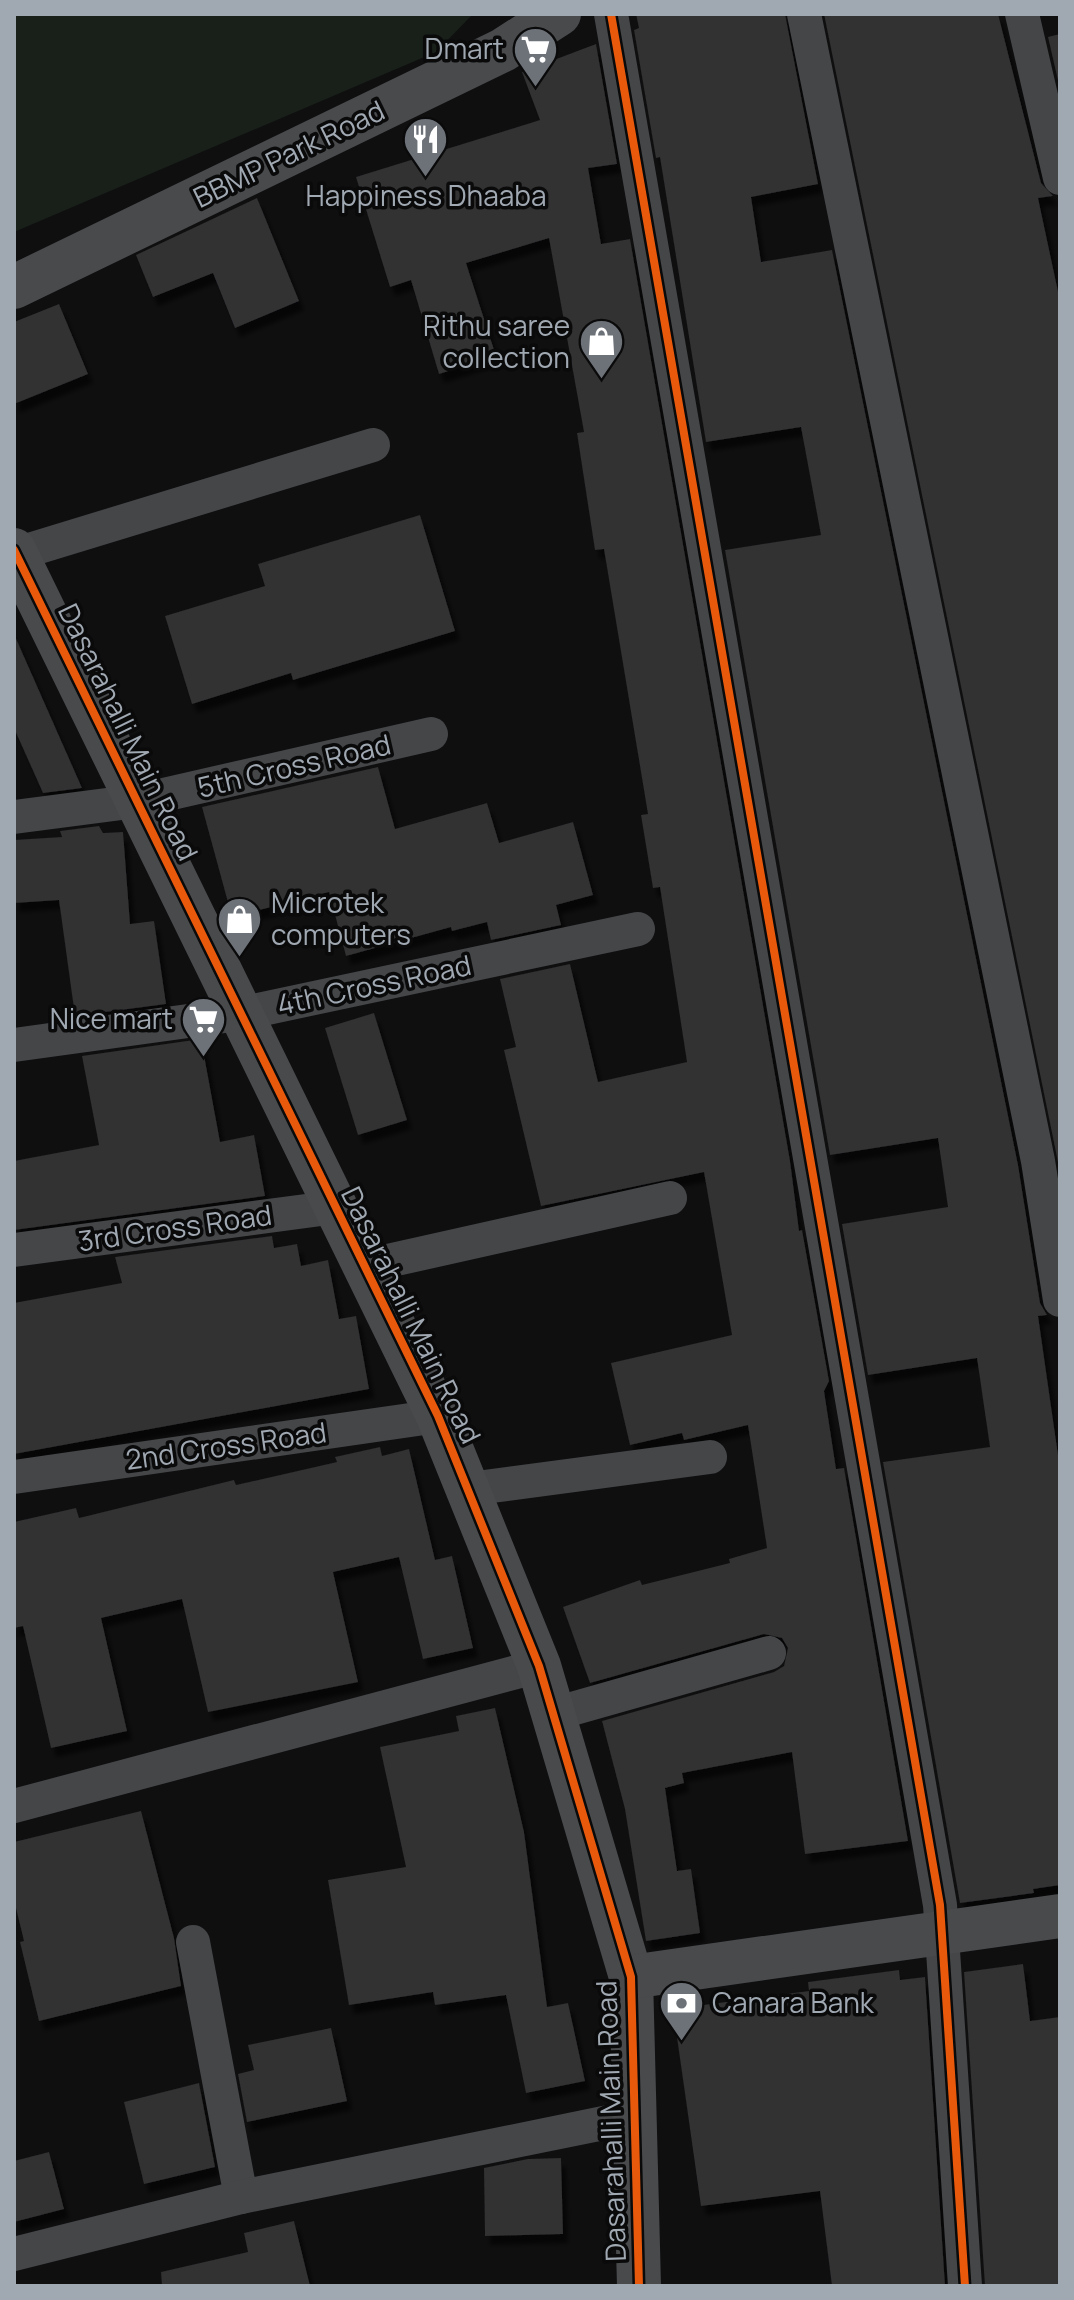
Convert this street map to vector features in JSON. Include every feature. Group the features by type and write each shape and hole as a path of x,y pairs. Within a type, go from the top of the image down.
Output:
{"street":[{"name":"BBMP Park Road","path":"14,287 503,50 559,14"},
{"path":"611,14 937,1889 965,2286"},
{"path":"804,14 1049,1158 1060,1300"},
{"path":"1022,14 1060,178"},
{"path":"15,552 373,445"},
{"name":"Dasarahalli Main Road","path":"15,552 27,606 137,801 438,1416 539,1666 631,1977 639,2286"},
{"name":"5th Cross Road","path":"14,817 137,801 431,734"},
{"name":"4th Cross Road","path":"14,1045 239,1014 638,929"},
{"path":"365,1266 670,1198"},
{"name":"3rd Cross Road","path":"14,1250 336,1207"},
{"name":"2nd Cross Road","path":"14,1477 438,1416"},
{"path":"469,1489 710,1457"},
{"path":"554,1714 769,1653"},
{"path":"14,1806 539,1666"},
{"path":"631,1977 1060,1916"},
{"path":"193,1942 241,2197"},
{"path":"14,2254 241,2197 633,2117"}],"shaded area":[{"path":"14,14 473,14 436,52 14,232"}],"building":[{"path":"636,14 785,14 818,184 751,197 761,262 832,250 1018,1165 1040,1303 1047,1315 1038,1316 1060,1469 1060,1885 1033,1889 1034,1893 960,1903 883,1462 990,1447 977,1358 868,1375 842,1224 948,1207 938,1138 830,1155 725,550 821,535 801,427 706,442 660,157 656,158 634,30 639,28"},
{"path":"824,14 998,14 1041,183 1053,196 1038,198 1060,301 1060,1172"},
{"path":"1060,34 1060,89 1048,37"},
{"path":"596,44 617,164 588,168 601,244 630,239 790,1161 799,1231 802,1230 829,1381 824,1391 836,1469 844,1468 908,1841 805,1854 792,1752 682,1773 684,1783 665,1788 677,1871 691,1869 700,1933 646,1941 625,1809 602,1721 774,1672 784,1666 788,1648 782,1638 764,1634 590,1683 563,1607 640,1580 642,1585 730,1563 729,1559 767,1548 748,1425 684,1440 682,1433 630,1445 611,1363 732,1335 704,1172 541,1206 504,1050 516,1047 500,979 570,964 598,1082 687,1062 660,887 653,888 641,815 648,814 604,549 595,550 577,433 584,432 549,238 466,263 496,356 439,374 411,280 390,287 356,177 540,120 522,72"},
{"path":"257,198 299,301 235,328 213,273 153,297 136,255"},
{"path":"59,304 88,374 14,404 14,322"},
{"path":"420,515 455,631 293,680 291,673 192,704 165,616 265,586 258,564"},
{"path":"14,634 82,788 43,793 14,728"},
{"path":"378,767 395,829 487,803 499,843 573,822 593,895 556,905 561,925 491,940 487,922 452,931 451,927 346,956 329,892 232,917 202,807"},
{"path":"99,826 103,833 123,832 130,924 154,921 166,1004 75,1016 59,900 14,903 14,840 62,837 60,831"},
{"path":"374,1013 407,1120 358,1135 325,1028"},
{"path":"201,1039 220,1142 254,1135 265,1196 14,1230 14,1161 99,1145 82,1056"},
{"path":"272,1236 274,1248 297,1244 301,1266 328,1260 339,1319 356,1316 369,1389 14,1454 14,1303 122,1283 115,1257"},
{"path":"380,1447 382,1456 409,1449 435,1560 452,1556 473,1648 423,1659 399,1557 333,1572 358,1682 208,1712 182,1599 101,1618 127,1731 51,1748 23,1626 14,1628 14,1522 76,1508 79,1518 234,1480 236,1485 337,1462 335,1457"},
{"path":"495,1708 524,1832 547,2007 568,2003 585,2081 526,2093 506,1995 435,2005 433,1992 349,2005 328,1880 406,1867 380,1747 459,1731 456,1716"},
{"path":"141,1811 174,1938 181,1986 39,2021 20,1942 24,1941 14,1900 14,1842"},
{"path":"1023,1964 1030,2021 1060,2017 1060,2286 985,2286 964,1972"},
{"path":"899,1970 900,1980 925,1977 945,2286 832,2286 820,2191 701,2206 673,2009 809,1991 808,1982"},
{"path":"331,2028 347,2101 247,2122 238,2074 254,2070 248,2045"},
{"path":"199,2083 215,2167 144,2184 124,2102"},
{"path":"49,2152 64,2209 14,2222 14,2161"},
{"path":"561,2158 563,2234 485,2236 484,2168 528,2159"},
{"path":"294,2221 310,2286 162,2286 161,2272 248,2252 244,2233"}],"cycle path":[{"path":"611,14 940,1905 965,2286"},
{"path":"14,550 438,1416 539,1666 631,1977 639,2286"}],"place":[{"name":"Dmart","path":"535,88"},
{"name":"Happiness Dhaaba","path":"426,178"},
{"name":"Rithu saree collection","path":"601,381"},
{"name":"Microtek computers","path":"240,958"},
{"name":"Nice mart","path":"204,1058"},
{"name":"Canara Bank","path":"681,2042"}]}
